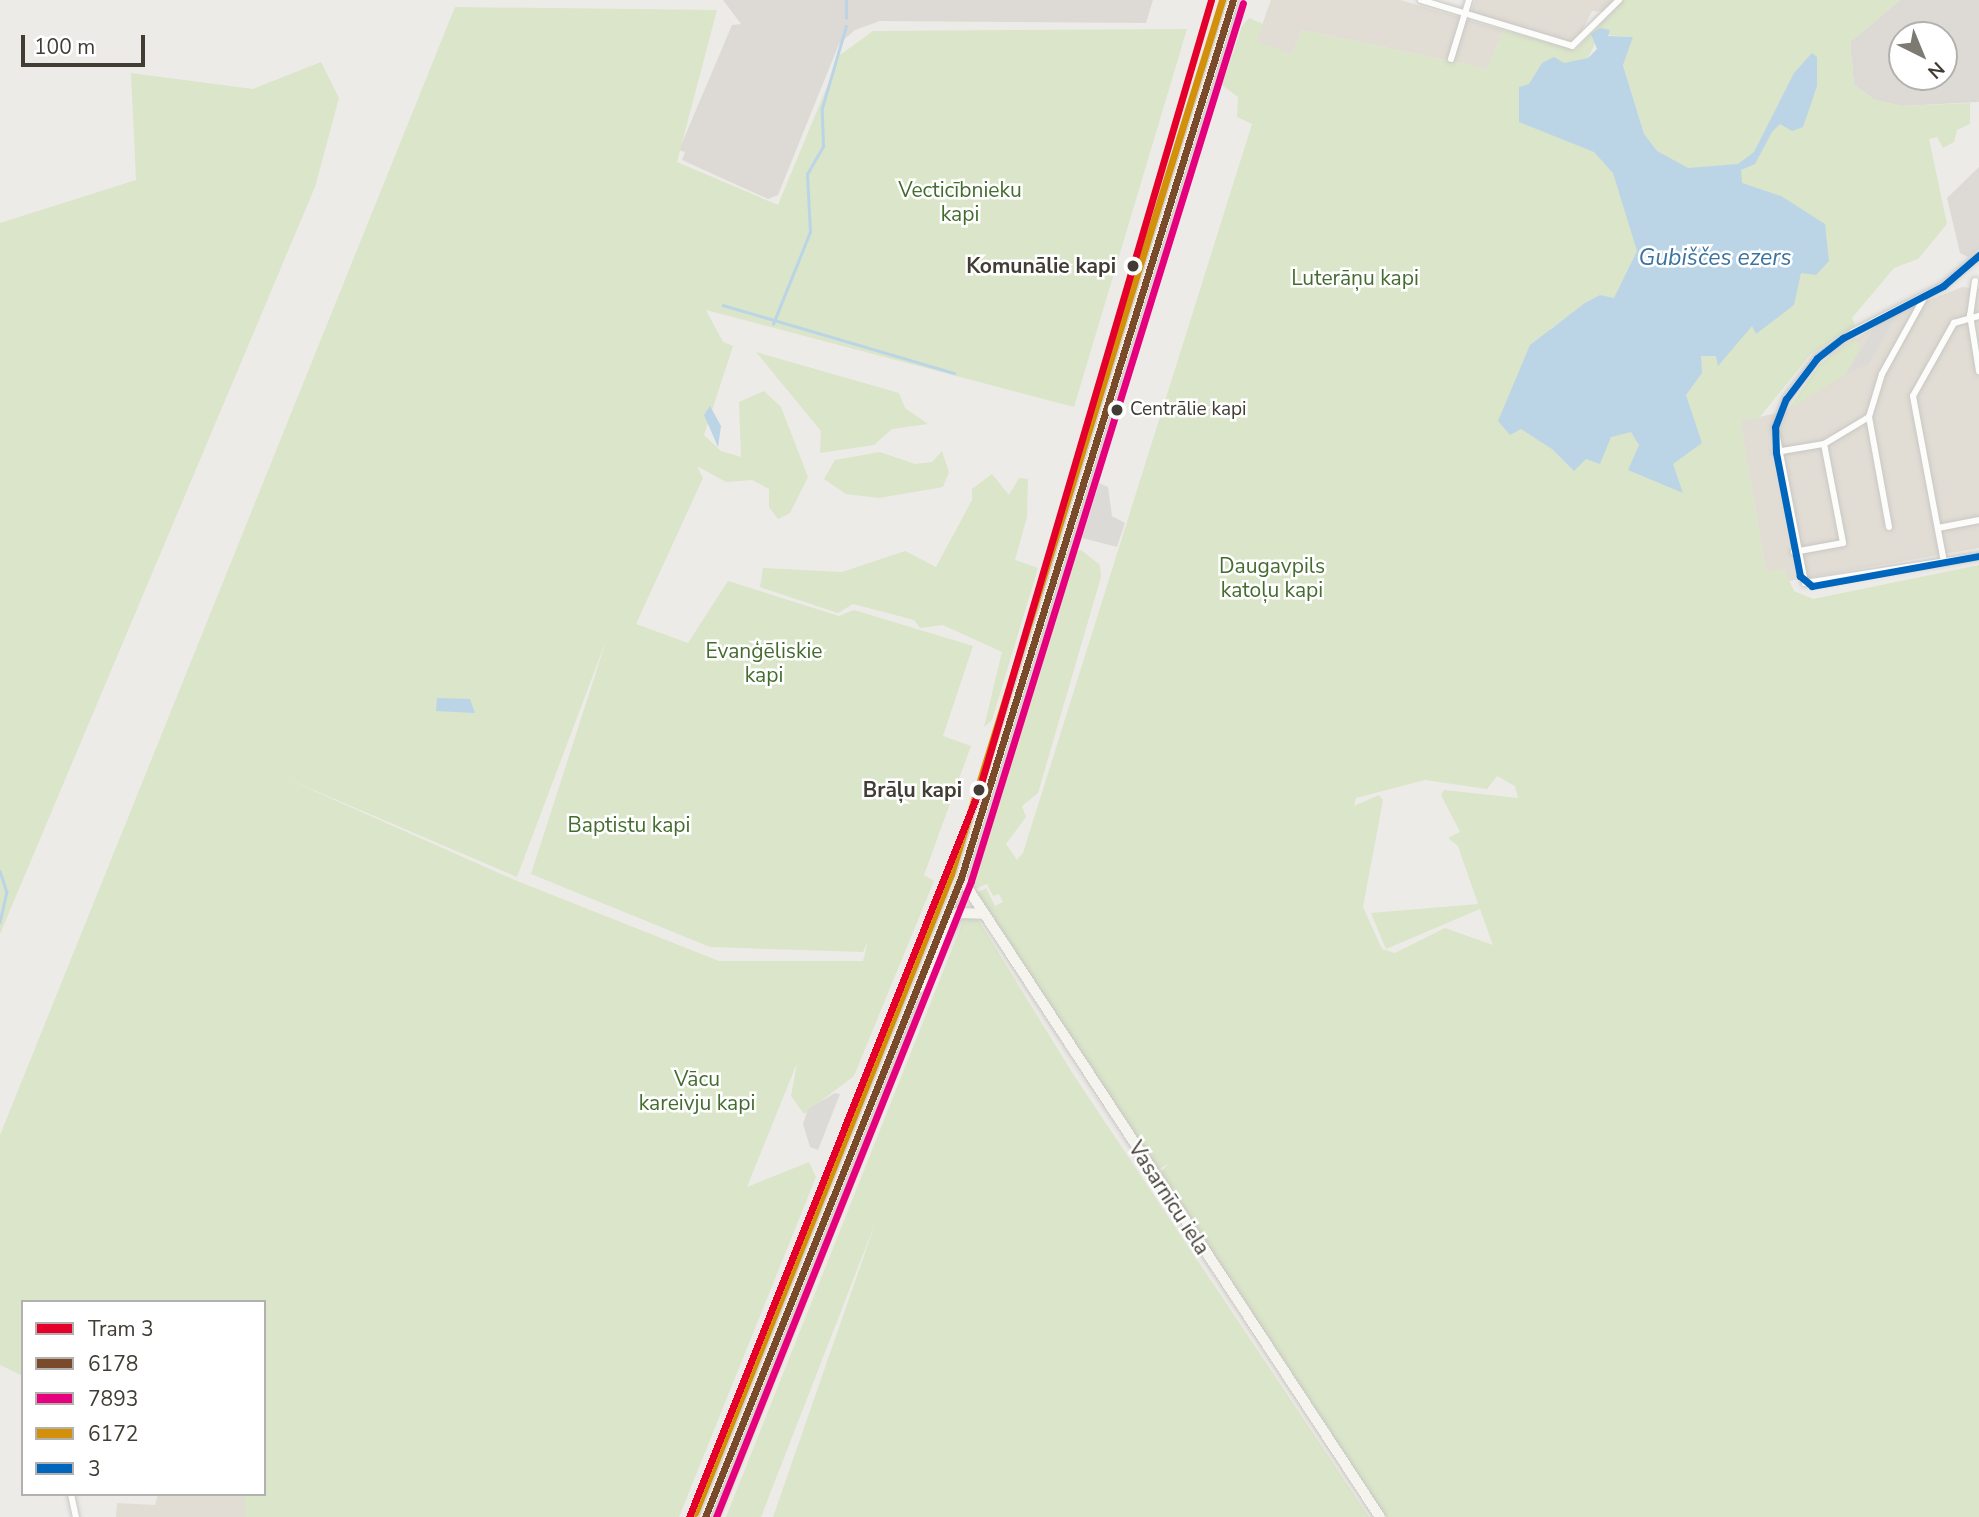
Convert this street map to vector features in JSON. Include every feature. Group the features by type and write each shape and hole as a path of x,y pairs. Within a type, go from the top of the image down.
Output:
{"highway":[{"path":"954,895 961,878"}],"main road":[{"path":"961,878 1233,0"},
{"path":"705,1517 954,895"}],"street":[{"path":"1421,0 1566,44 1580,41 1619,0"},
{"path":"1451,59 1469,0"},
{"path":"1979,255 1926,294 1817,358 1776,420 1776,452 1794,552 1800,576 1812,586 1979,556"},
{"path":"1964,268 1977,281 1970,315 1979,370"},
{"path":"1889,527 1869,417 1882,374 1926,294"},
{"path":"1944,562 1913,396 1954,323 1970,315 1979,316"},
{"path":"1776,452 1824,444 1869,417"},
{"path":"1794,552 1843,543 1824,444"},
{"path":"1938,528 1979,520"},
{"name":"Vasarnīcu iela","path":"961,878 1380,1517"},
{"path":"919,988 934,970 958,913 984,915"},
{"path":"71,1496 76,1517"}],"shaded area":[{"path":"723,0 1153,0 1146,23 880,21 855,30 839,44 778,195 768,199 682,160 685,152 679,150 732,25 741,24"},
{"path":"1271,0 1400,0 1503,30 1488,69 1302,30 1292,55 1256,42"},
{"path":"1475,0 1614,0 1609,12 1592,11 1576,43 1471,13"},
{"path":"1900,0 1979,0 1979,102 1902,106 1875,100 1854,85 1850,42"},
{"path":"1979,167 1979,249 1968,257 1960,253 1947,198"},
{"path":"1962,287 1979,289 1979,548 1789,581 1784,569 1766,572 1740,421 1787,411 1830,355 1897,313"},
{"path":"1897,313 1869,364 1846,374 1876,325"},
{"path":"1099,483 1108,487 1112,516 1125,523 1117,547 1082,538"},
{"path":"835,1093 840,1094 818,1150 810,1147 803,1124 808,1109"},
{"path":"157,1496 245,1496 245,1517 116,1517 117,1503 155,1505"}],"green space":[{"path":"1622,0 1900,0 1850,42 1854,85 1875,100 1902,106 1970,103 1970,124 1957,130 1954,142 1943,148 1937,137 1929,139 1947,224 1918,259 1894,268 1852,318 1855,325 1810,355 1759,418 1740,421 1766,571 1784,569 1794,591 1813,599 1979,565 1979,1517 1385,1517 1159,1174 1168,1164 1157,1170 977,893 986,888 995,906 1003,902 999,894 993,896 987,884 975,889 970,879 1069,554 1081,550 1100,565 1101,577 1038,793 1022,806 1026,817 1006,844 1017,860 1023,853 1252,124 1237,117 1238,97 1222,85 1242,26 1249,18 1263,24 1257,42 1292,55 1302,30 1488,69 1503,30 1576,50","holes":["1609,30 1605,35 1633,37 1623,64 1644,134 1535,78 1588,58 1597,39","1600,295 1609,298 1548,339 1550,329","1497,776 1515,786 1518,798 1444,790 1441,795 1460,832 1448,838 1458,846 1478,904 1371,913 1386,949 1480,909 1493,945 1445,928 1395,953 1382,949 1363,907 1383,800 1379,795 1354,806 1356,798 1425,780 1487,789"]},
{"path":"455,7 717,10 677,162 778,205 840,55 873,31 1187,29 1074,407 706,310 723,342 733,346 704,435 721,451 741,457 739,402 764,391 781,407 808,477 790,513 778,519 769,507 769,489 752,480 726,482 697,466 703,478 636,624 688,643 728,581 839,616 854,610 973,646 943,736 971,746 924,875 934,881 854,1076 804,1114 791,1096 797,1063 747,1187 809,1162 816,1177 679,1517 245,1517 245,1496 266,1496 266,1300 21,1300 21,1375 0,1365 0,1135","holes":["607,638 531,874 710,947 863,952 868,941 863,961 719,961 517,881 276,774 517,877"]},
{"path":"321,62 339,98 315,187 0,934 0,223 136,180 131,73 253,89"},
{"path":"1855,338 1860,349 1846,374 1787,411 1819,365"},
{"path":"756,352 899,393 905,408 928,424 892,429 874,445 820,453 821,431"},
{"path":"942,451 949,472 943,487 879,498 846,494 824,479 835,460 880,452 915,464 932,462"},
{"path":"992,474 1009,495 1019,478 1028,479 1027,517 1015,560 1038,568 992,720 984,727 1002,652 943,625 920,628 914,620 853,604 838,613 760,587 763,568 842,572 905,551 936,567 972,500 972,489"},
{"path":"966,914 979,921 1075,1077 1369,1517 773,1517 876,1221 761,1517 726,1517"},
{"path":"962,915 722,1517 712,1517 919,1002"}],"water":[{"name":"Gubiščes ezers","path":"1600,28 1610,30 1608,36 1633,37 1623,65 1644,134 1657,151 1688,168 1738,164 1754,152 1794,73 1812,53 1817,57 1817,86 1803,127 1792,131 1780,124 1772,132 1755,164 1741,170 1742,183 1781,196 1825,224 1829,261 1816,275 1801,273 1794,305 1756,334 1752,326 1718,366 1716,356 1701,356 1702,373 1686,395 1702,443 1673,464 1683,493 1628,470 1639,445 1631,432 1611,437 1600,464 1586,459 1574,471 1552,449 1521,429 1510,435 1498,421 1530,345 1585,303 1600,295 1614,298 1637,251 1613,173 1594,152 1519,122 1519,87 1529,84 1542,63 1554,57 1564,63 1588,58 1597,49 1591,34"},
{"path":"710,406 721,426 718,447 704,415"},
{"path":"437,698 470,699 475,713 436,711"}],"waterway":[{"path":"846,0 846,18"},
{"path":"773,324 810,232 807,174 823,146 822,108 846,26"},
{"path":"723,305 954,373"},
{"path":"0,871 7,892 0,922"}],"tram line":[{"name":"3","path":"689,1517 979,790 1211,0"}],"transit line":[{"name":"6172","path":"695,1513 951,874 1222,0"},
{"name":"6178","path":"705,1517 961,878 1233,0"},
{"name":"7893","path":"716,1517 971,881 1243,3"},
{"name":"3","path":"1812,586 1800,576 1776,452 1775,427 1786,399 1817,358 1843,338 1943,286 1979,255"},
{"name":"3","path":"1812,586 1979,556"}],"place":[{"name":"Komunālie kapi","path":"1133,266"},
{"name":"Centrālie kapi","path":"1117,410"},
{"name":"Brāļu kapi","path":"979,790"}],"park label":[{"name":"Vecticībnieku kapi","path":"960,202"},
{"name":"Luterāņu kapi","path":"1355,278"},
{"name":"Daugavpils katoļu kapi","path":"1272,578"},
{"name":"Evanģēliskie kapi","path":"764,663"},
{"name":"Baptistu kapi","path":"629,825"},
{"name":"Vācu kareivju kapi","path":"697,1091"}]}
